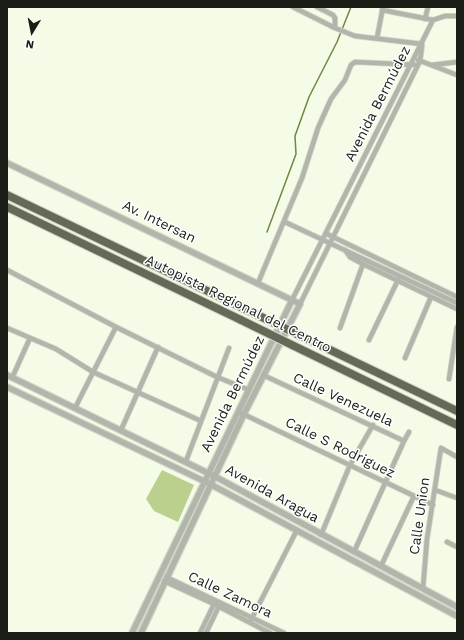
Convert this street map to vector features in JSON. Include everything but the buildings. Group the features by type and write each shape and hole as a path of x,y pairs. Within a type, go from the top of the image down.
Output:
{"highway":[{"name":"Autopista Regional del Centro","path":"7,195 457,411"},
{"name":"Autopista Regional del Centro","path":"7,207 457,425"}],"street":[{"path":"293,7 355,36 422,44 433,20"},
{"path":"317,7 333,15 340,30"},
{"path":"425,19 428,7"},
{"path":"376,38 383,9 433,20 445,16 457,16"},
{"name":"Avenida Bermúdez","path":"141,633 214,476 241,413 249,390 292,300 327,234 410,64 422,44"},
{"name":"Avenida Bermúdez","path":"132,633 208,472 263,374 334,237 419,63 422,44"},
{"path":"414,58 419,63"},
{"path":"258,283 305,170 318,128 331,99 345,80 351,65 355,62 419,63 430,65 457,75"},
{"path":"430,65 457,62"},
{"name":"Av. Intersan","path":"7,163 300,304"},
{"path":"284,222 345,250 431,297 457,309"},
{"path":"327,234 457,297"},
{"path":"345,250 350,257 363,264 457,303"},
{"path":"340,328 363,264"},
{"path":"7,270 116,327 217,377 249,390"},
{"path":"369,340 399,279"},
{"path":"405,358 431,297"},
{"path":"75,408 116,327"},
{"path":"449,379 457,327"},
{"path":"7,328 56,349 94,372 201,421"},
{"path":"10,377 30,338"},
{"path":"121,430 158,347"},
{"path":"186,461 229,348"},
{"name":"Calle Venezuela","path":"263,374 404,441 409,432"},
{"name":"Avenida Aragua","path":"10,377 208,472 321,535 457,607"},
{"name":"Avenida Aragua","path":"7,387 210,484 457,616"},
{"name":"Calle S Rodriguez","path":"241,413 433,505"},
{"path":"321,535 350,465 373,425"},
{"path":"354,552 404,441"},
{"name":"Calle Union","path":"423,588 427,539 441,448 457,457"},
{"path":"435,490 457,498"},
{"path":"381,566 414,496"},
{"path":"251,620 297,530"},
{"path":"447,542 457,547"},
{"name":"Calle Zamora","path":"165,579 251,620 284,633"},
{"path":"200,633 217,604"},
{"path":"206,633 217,604"},
{"name":"Calle Zamora","path":"251,620 270,633"}],"green space":[{"path":"162,470 194,485 178,522 154,511 146,499"}],"waterway":[{"path":"267,232 296,154 295,136 309,97 337,42 351,7"}]}
